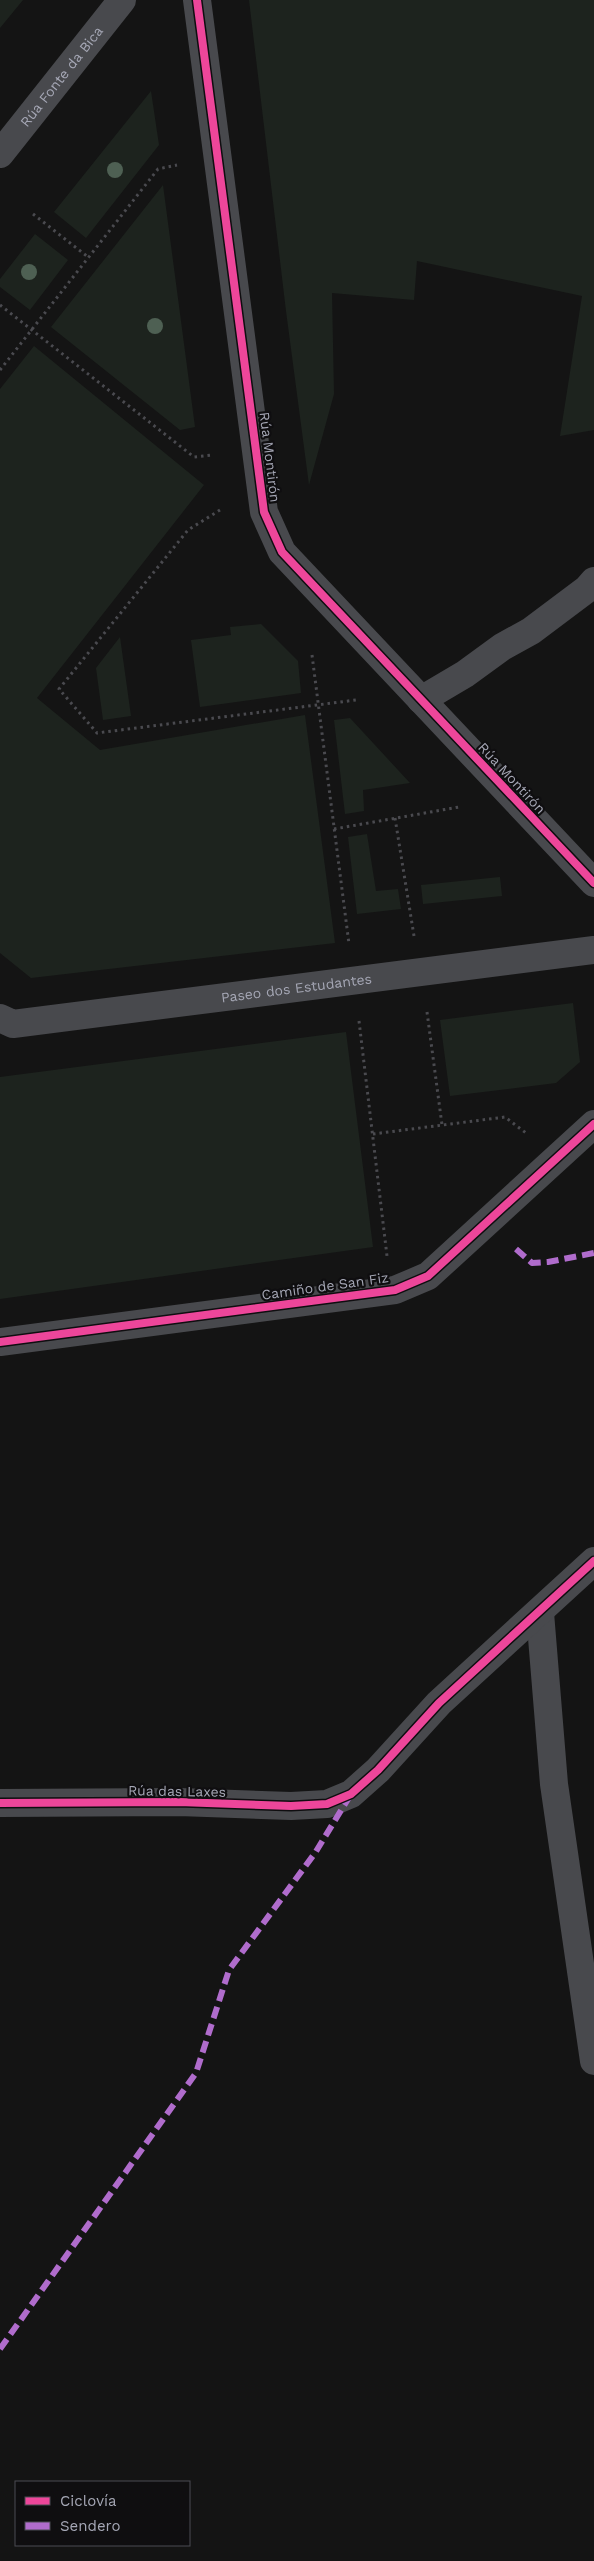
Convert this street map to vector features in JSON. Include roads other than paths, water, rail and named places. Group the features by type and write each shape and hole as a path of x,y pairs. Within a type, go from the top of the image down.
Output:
{"street":[{"name":"Rúa Fonte da Bica","path":"0,154 122,0"},
{"name":"Rúa Montirón","path":"197,0 264,512 282,552 594,883"},
{"path":"421,700 465,674 502,646 531,631 587,590 594,581"},
{"name":"Paseo dos Estudantes","path":"0,1018 13,1024 594,950"},
{"name":"Camiño de San Fiz","path":"0,1342 395,1290 428,1276 594,1124"},
{"name":"Rúa das Laxes","path":"0,1803 179,1802 291,1806 327,1804 351,1794 378,1770 439,1703 540,1613 594,1561"},
{"path":"540,1613 554,1784 594,2061"}]}
